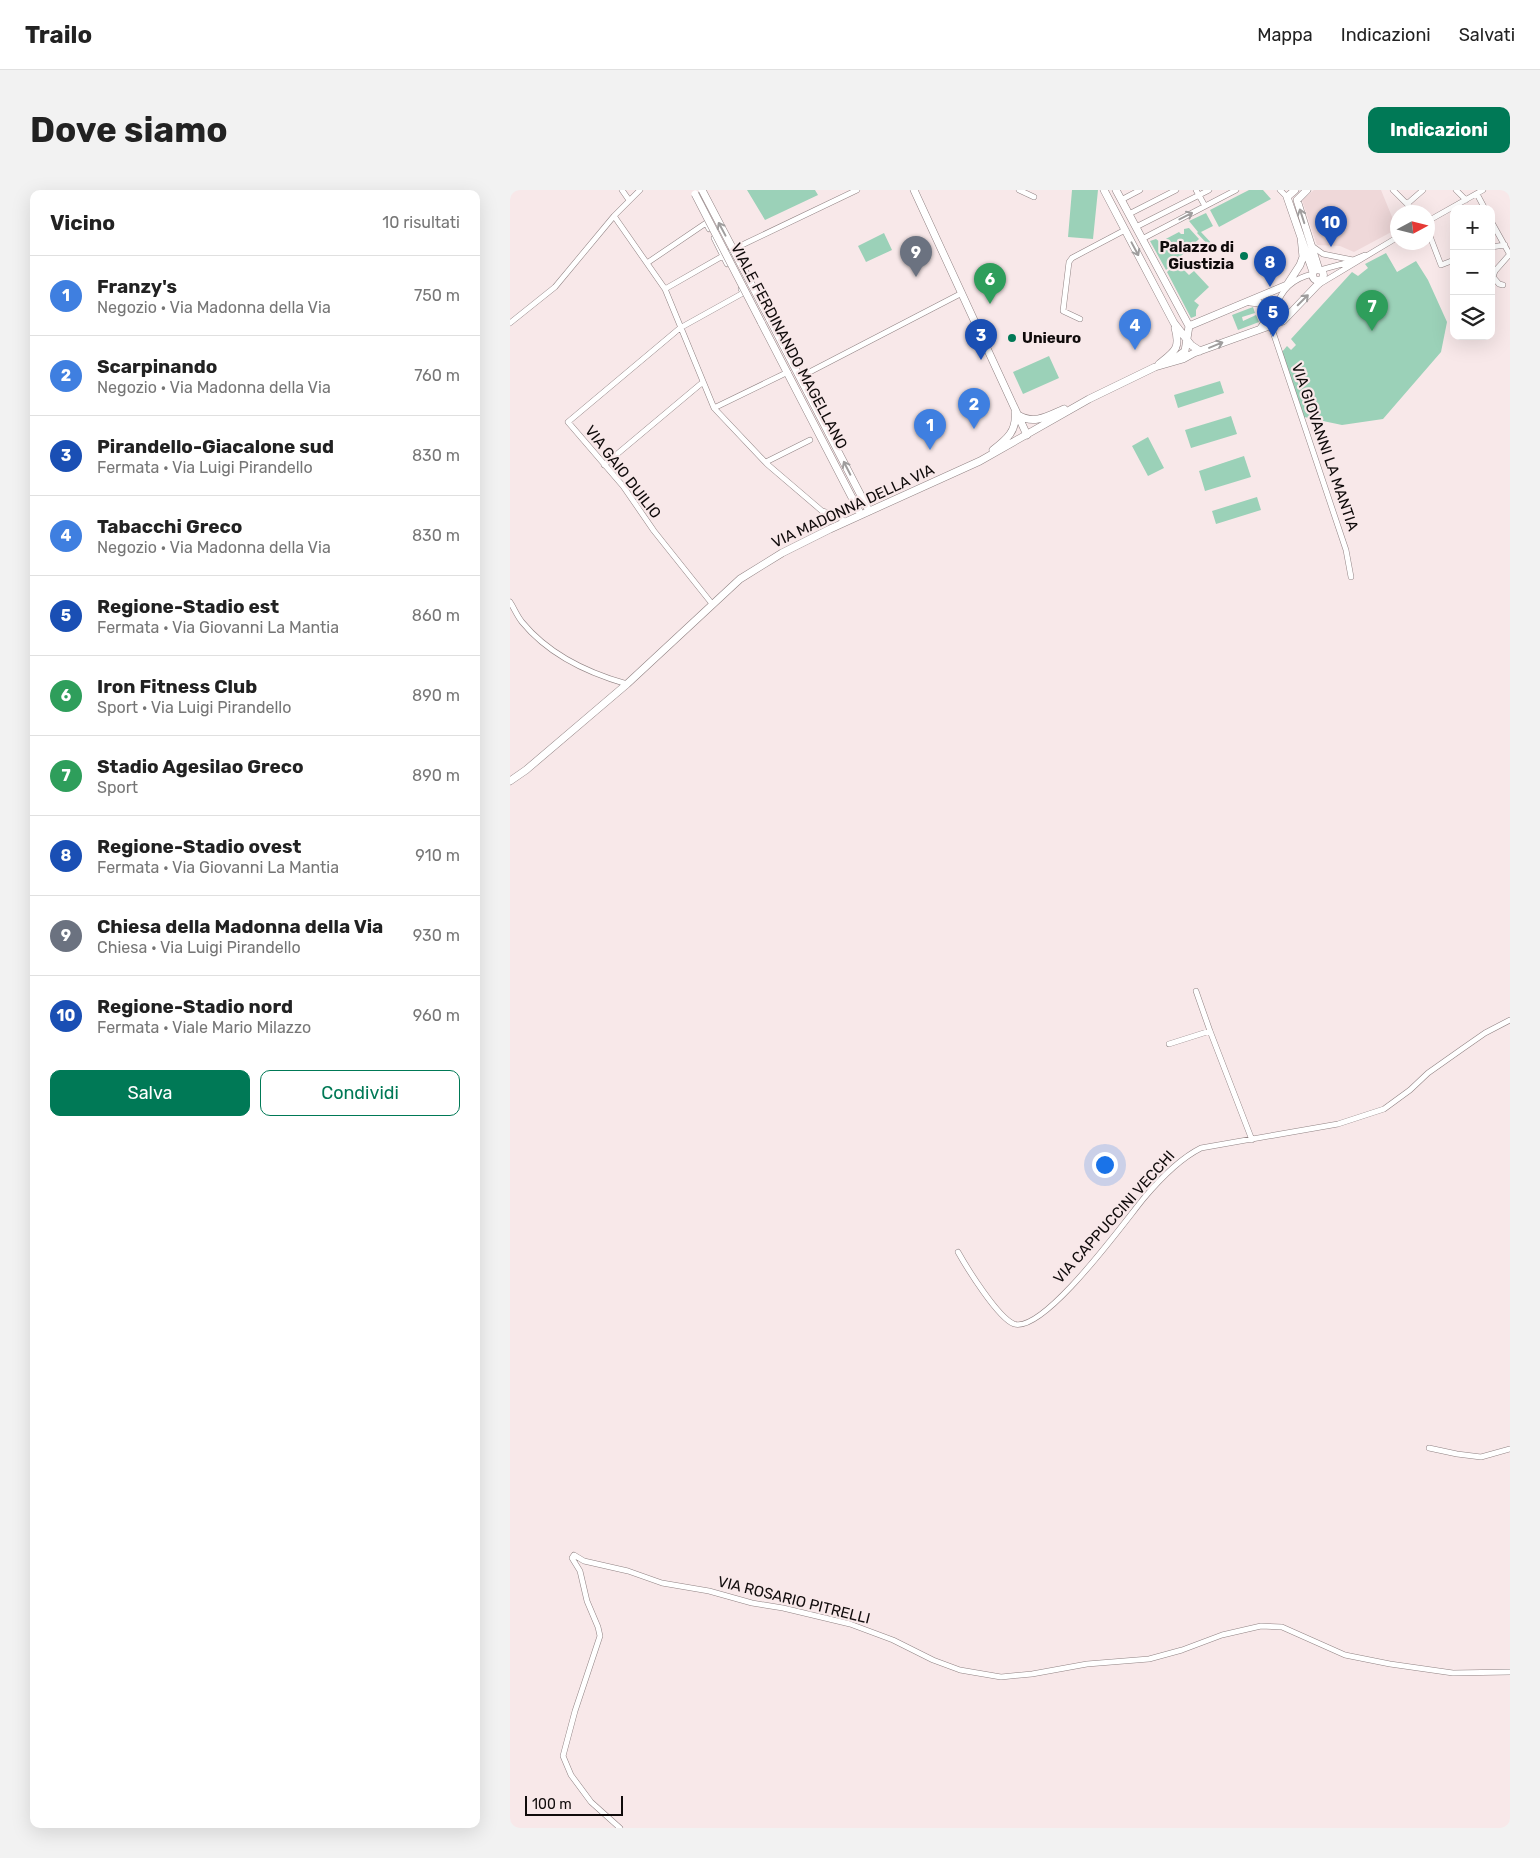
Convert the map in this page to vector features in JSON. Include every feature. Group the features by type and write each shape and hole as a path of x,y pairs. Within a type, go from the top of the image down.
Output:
{"street":[{"path":"622,190 630,200"},
{"path":"510,323 555,288 614,216 640,190"},
{"name":"VIALE FERDINANDO MAGELLANO","path":"702,190 869,511"},
{"path":"665,289 742,245 857,190"},
{"path":"914,190 1027,435"},
{"path":"1019,190 1034,197"},
{"path":"1104,190 1174,323 1187,341 1194,348 1201,351"},
{"path":"1116,190 1189,326 1185,351 1171,362"},
{"path":"1121,200 1140,190"},
{"path":"1129,214 1176,190"},
{"path":"1136,228 1197,193 1208,190"},
{"path":"1142,239 1236,190"},
{"path":"1280,190 1287,197 1301,237 1316,271 1324,274 1321,282"},
{"path":"1287,197 1295,190"},
{"path":"1307,190 1297,200 1312,246 1316,271"},
{"path":"1393,190 1407,204 1423,190"},
{"path":"1456,190 1466,200"},
{"path":"1435,216 1484,190"},
{"name":"VIALE FERDINANDO MAGELLANO","path":"694,192 861,515"},
{"path":"1197,193 1204,206"},
{"path":"1477,194 1483,205"},
{"path":"614,216 665,289 714,408 766,462 822,511 837,515 845,522"},
{"path":"648,263 706,223 743,293 680,328"},
{"path":"1495,229 1510,254 1494,271 1493,277 1498,284 1503,285"},
{"path":"1080,319 1063,311 1069,262 1072,258 1125,230"},
{"path":"1288,315 1279,315 1276,308 1303,257 1301,237"},
{"path":"1321,282 1390,242"},
{"path":"1312,246 1324,254 1353,260"},
{"path":"1495,247 1505,246"},
{"path":"1189,326 1287,285 1301,277 1353,260 1377,249"},
{"path":"1435,249 1441,265 1450,262"},
{"name":"VIA MADONNA DELLA VIA","path":"513,779 628,684 740,579 782,553 845,522 980,461 1086,401 1155,367 1183,359 1283,321 1321,282"},
{"path":"800,377 962,293"},
{"path":"1248,302 1260,303 1266,309 1265,327"},
{"path":"1155,367 1176,349 1178,337 1174,323"},
{"name":"VIA GIOVANNI LA MANTIA","path":"1265,327 1346,550 1352,577"},
{"name":"VIA GAIO DUILIO","path":"680,328 568,422 622,486 654,531 713,605"},
{"path":"714,408 788,372"},
{"path":"604,465 703,382"},
{"path":"1018,415 1024,419 1035,421 1086,401"},
{"path":"980,461 1010,435 1015,425 1014,407"},
{"path":"766,462 810,440"},
{"path":"510,602 522,621 558,654 570,662 602,677 628,684"},
{"path":"1196,992 1252,1140"},
{"name":"VIA CAPPUCCINI VECCHI","path":"958,1252 989,1300 1006,1320 1014,1324 1031,1321 1061,1297 1114,1238 1145,1198 1186,1155 1201,1148 1338,1124 1384,1109 1455,1054 1485,1033 1510,1020"},
{"path":"1169,1044 1210,1031"},
{"path":"1429,1448 1481,1457 1510,1449"},
{"name":"VIA ROSARIO PITRELLI","path":"620,1828 591,1802 571,1775 564,1756 575,1711 600,1636 587,1601 580,1571 572,1558 574,1555 584,1560 628,1571 662,1584 709,1591 752,1603 783,1608 850,1624 893,1640 933,1660 960,1670 1001,1676 1032,1674 1087,1664 1149,1658 1182,1650 1222,1635 1261,1626 1282,1627 1345,1654 1390,1664 1453,1673 1510,1672"}],"shaded area":[{"path":"1314,190 1381,190 1390,212 1390,233 1354,252 1340,246 1317,245 1302,200"}],"green space":[{"path":"747,190 815,190 818,195 765,220"},
{"path":"1072,190 1098,190 1093,239 1068,237"},
{"path":"1249,190 1263,190 1271,199 1219,227 1210,210"},
{"path":"1206,213 1213,226 1201,232 1215,247 1212,249 1189,221"},
{"path":"1189,228 1199,239 1166,270 1150,241 1156,239 1160,242 1179,232 1184,234 1184,229"},
{"path":"884,233 892,250 866,262 858,246"},
{"path":"1386,253 1397,272 1416,261 1428,280 1447,322 1441,352 1383,419 1342,425 1304,417 1282,352 1287,346 1291,350 1296,345 1291,339 1352,272 1358,276 1368,268 1365,264"},
{"path":"1181,259 1187,265 1183,269 1189,275 1194,271 1209,287 1194,301 1199,305 1196,310 1196,316 1191,318 1167,272"},
{"path":"1253,307 1255,313 1242,317 1243,321 1256,315 1259,322 1238,330 1232,315"},
{"path":"1049,356 1059,378 1023,394 1013,372"},
{"path":"1220,381 1224,393 1178,408 1174,395"},
{"path":"1231,416 1237,434 1191,448 1185,430"},
{"path":"1148,437 1164,468 1148,476 1132,446"},
{"path":"1244,456 1251,477 1205,491 1199,471"},
{"path":"1257,497 1261,510 1216,524 1212,511"}],"place":[{"name":"Regione-Stadio nord","path":"1331,247"},
{"name":"Palazzo di Giustizia","path":"1244,256"},
{"name":"Chiesa della Madonna della Via","path":"916,277"},
{"name":"Regione-Stadio ovest","path":"1270,287"},
{"name":"Iron Fitness Club","path":"990,304"},
{"name":"Stadio Agesilao Greco","path":"1372,331"},
{"name":"Regione-Stadio est","path":"1273,337"},
{"name":"Unieuro","path":"1012,338"},
{"name":"Tabacchi Greco","path":"1135,350"},
{"name":"Pirandello-Giacalone sud","path":"981,360"},
{"name":"Scarpinando","path":"974,429"},
{"name":"Franzy's","path":"930,450"}]}
